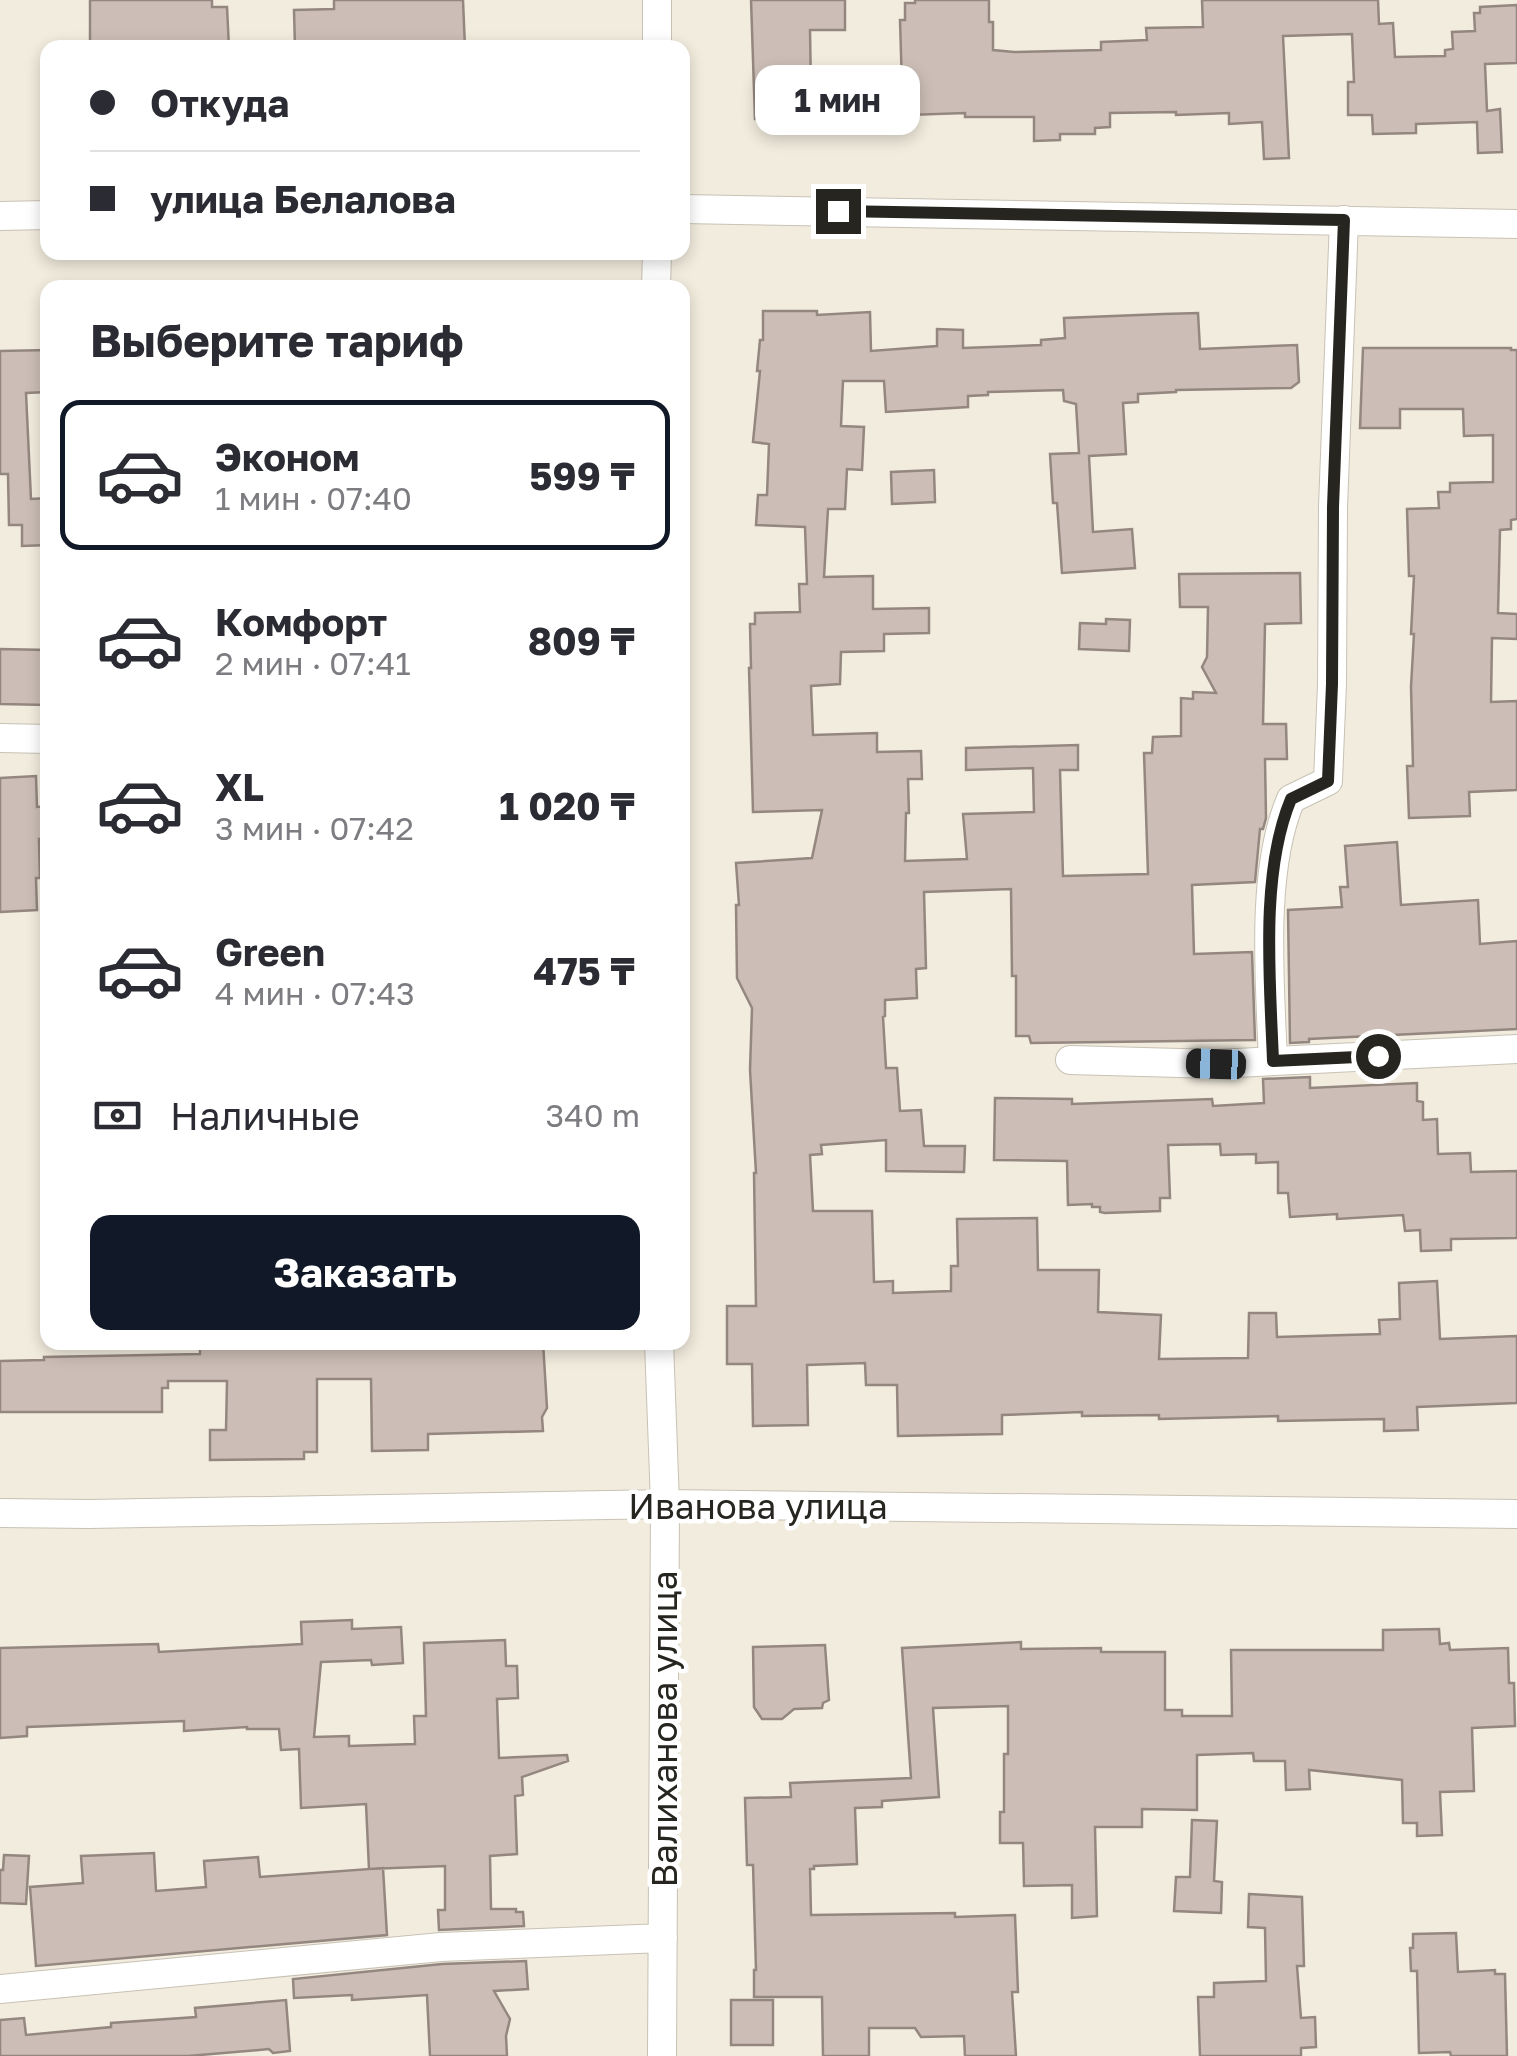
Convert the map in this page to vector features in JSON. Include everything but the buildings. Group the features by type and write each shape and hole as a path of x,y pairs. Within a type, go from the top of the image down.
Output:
{"street":[{"path":"657,0 657,40"},
{"path":"690,208 1517,224"},
{"path":"0,216 40,215"},
{"path":"1273,1061 1270,938 1280,824 1291,799 1328,781 1344,220"},
{"path":"0,738 40,739"},
{"path":"1070,1060 1216,1064 1517,1049"},
{"name":"Валиханова улица","path":"659,1350 665,1504 662,2056"},
{"name":"Иванова улица","path":"0,1513 665,1504 1517,1514"},
{"path":"0,1989 442,1947 663,1938"}],"route":[{"path":"838,211 1344,220 1328,781 1291,799 1280,824 1270,938 1273,1061 1378,1056"}]}
